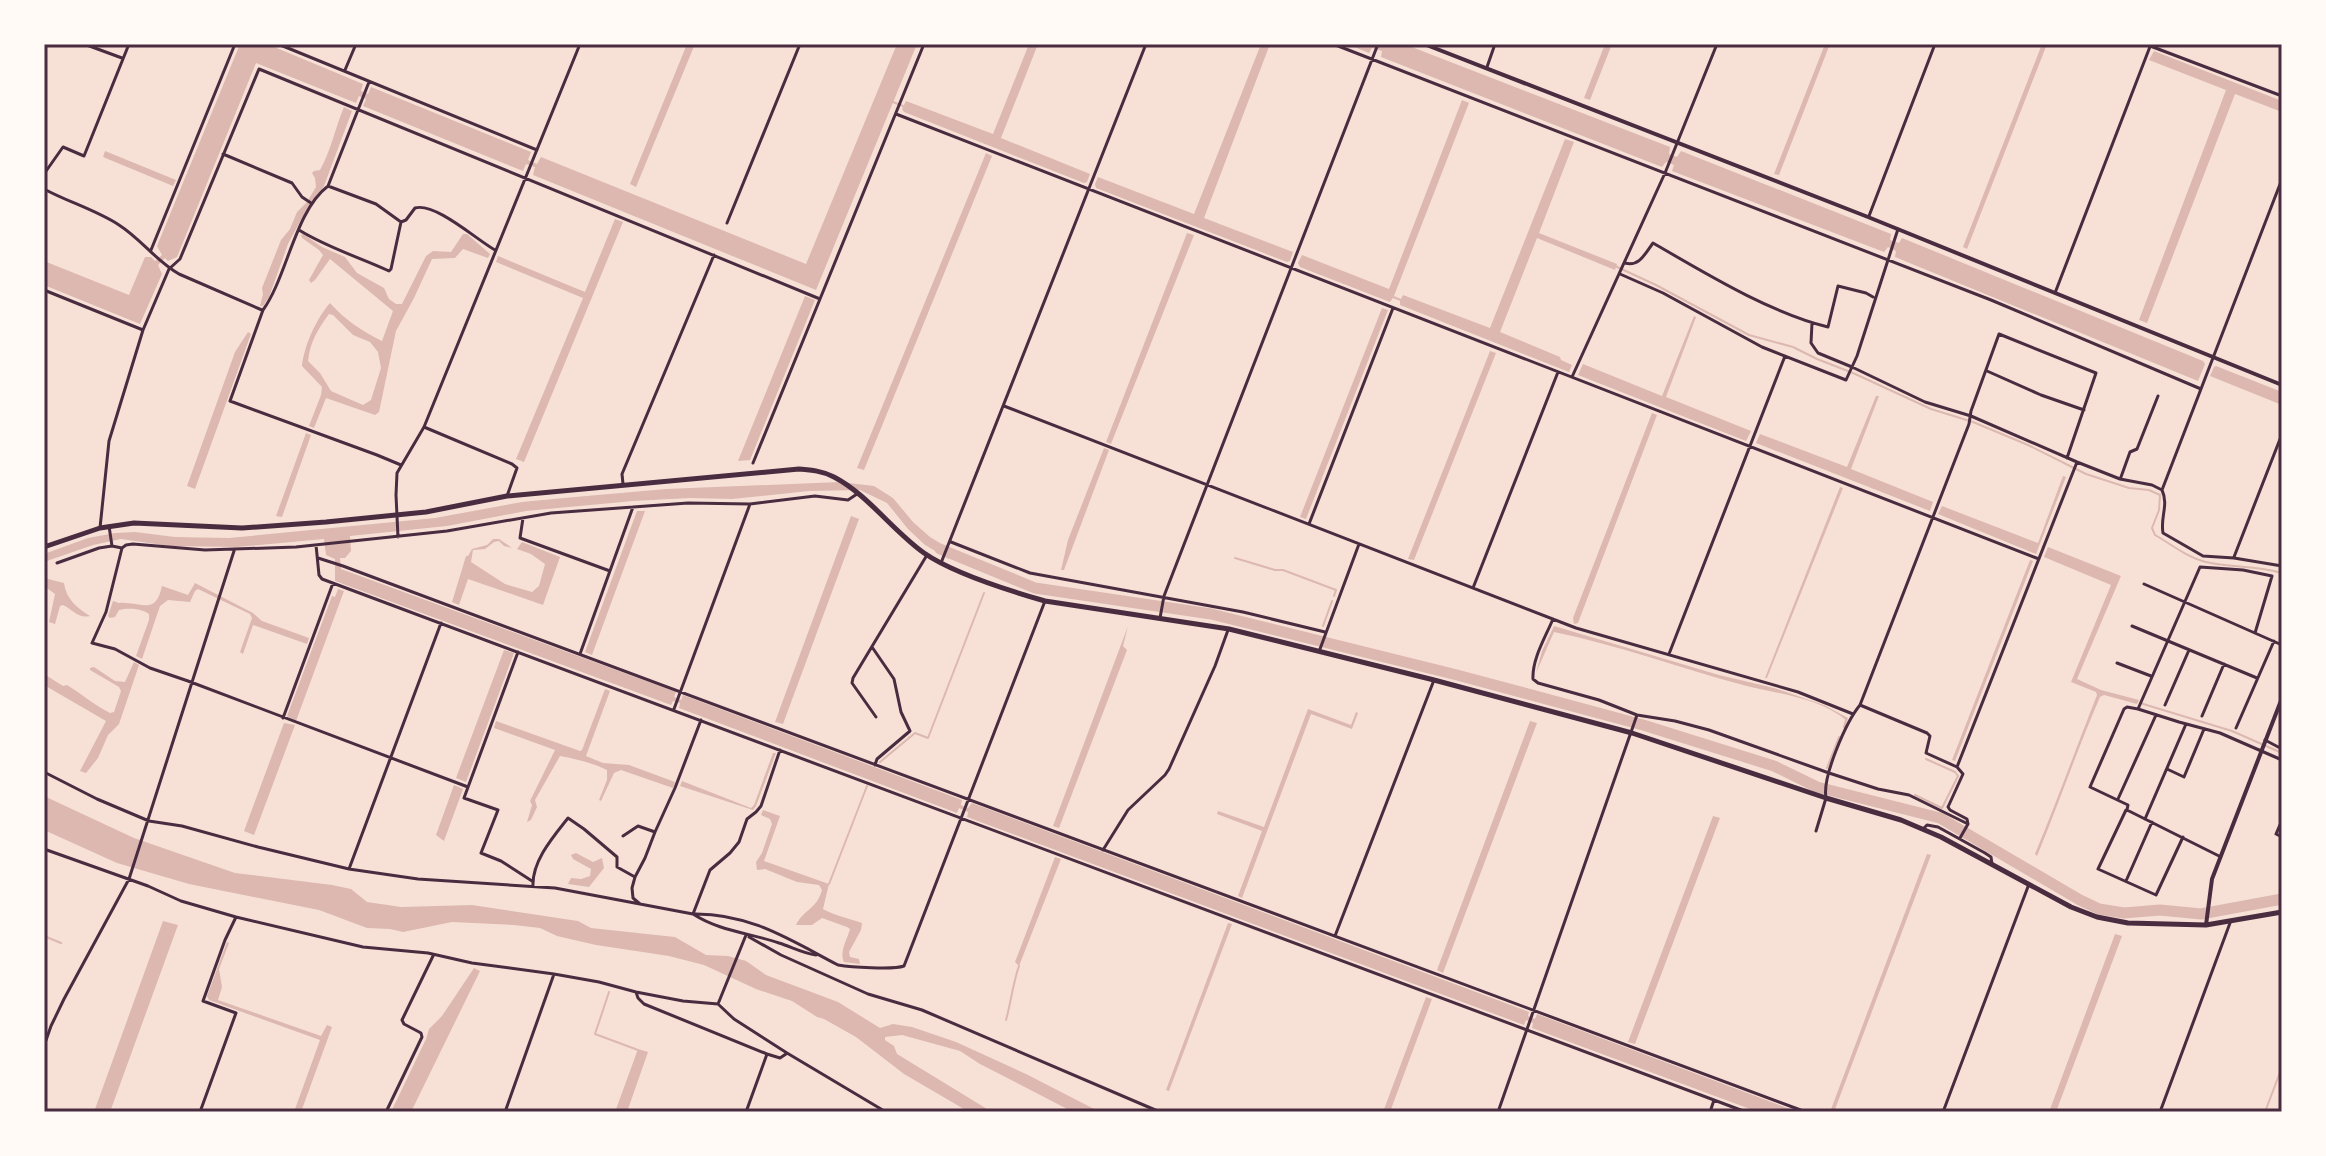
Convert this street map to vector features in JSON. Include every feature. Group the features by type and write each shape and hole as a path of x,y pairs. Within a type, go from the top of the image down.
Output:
{"highway":[{"path":"44,547 100,528 110,529 134,523 242,528 397,518 507,496 799,469 819,471 837,478 927,555 1045,601 1161,616 1229,629 1633,730 1901,820 2097,917 2128,923 2230,923 2282,912"}],"street":[{"path":"84,44 123,59"},
{"path":"44,174 63,147 84,156 129,44"},
{"path":"151,250 235,44"},
{"path":"278,44 537,150"},
{"path":"345,72 356,44"},
{"path":"398,535 397,473 424,427 580,44"},
{"path":"727,223 800,44"},
{"path":"753,463 924,44"},
{"path":"942,560 1146,44"},
{"path":"1333,44 1991,300 2201,389"},
{"path":"1161,616 1163,598 1378,44"},
{"path":"1424,44 1868,217 2282,385"},
{"path":"1486,68 1495,44"},
{"path":"1572,377 1669,164 1717,44"},
{"path":"1868,217 1935,44"},
{"path":"2055,293 2149,45 2282,96"},
{"path":"100,528 109,441 143,330 169,269 180,259 259,69 820,299"},
{"path":"369,82 328,186 321,191 299,230 271,299 263,310 230,401 401,465"},
{"path":"896,114 2039,559"},
{"path":"223,154 292,183 306,201 313,204"},
{"path":"2282,179 2162,490 2167,506 2162,523 2163,533 2203,556 2282,566"},
{"path":"328,186 376,204 401,222"},
{"path":"44,189 119,225 169,269 263,310"},
{"path":"401,222 415,208 424,206 496,251"},
{"path":"299,230 333,249 389,271 401,222"},
{"path":"1622,269 1754,343 1846,380 1898,229"},
{"path":"1622,269 1639,263 1653,243 1732,287 1812,323 1828,327 1837,288 1866,293 1874,298"},
{"path":"623,484 622,474 714,255"},
{"path":"44,290 143,330"},
{"path":"1309,524 1393,308"},
{"path":"1812,323 1814,350 1850,370 2076,464 2162,490"},
{"path":"1816,831 1829,773 1853,714 1860,705 1970,419 1999,334 2096,373 2067,458"},
{"path":"1669,654 1785,356"},
{"path":"1985,371 2084,410"},
{"path":"1473,588 1558,372"},
{"path":"2120,479 2130,452 2137,449 2158,396"},
{"path":"1004,406 1576,628 1798,692 1853,714"},
{"path":"424,427 517,468 507,496"},
{"path":"2234,558 2282,434"},
{"path":"1957,767 2076,464"},
{"path":"468,787 150,668 115,649 92,643 106,612 122,548 133,544 168,549 234,551 316,545 633,506 750,504 815,496 848,500 857,494"},
{"path":"674,709 750,504"},
{"path":"580,654 633,506"},
{"path":"524,517 520,538 610,571"},
{"path":"110,529 112,545"},
{"path":"950,544 1030,573 1243,612 1325,633"},
{"path":"1319,650 1359,544"},
{"path":"57,563 112,545 122,548"},
{"path":"316,545 322,579 1746,1112"},
{"path":"44,1046 69,989 130,876 234,551"},
{"path":"876,717 852,683 853,678 927,555"},
{"path":"318,558 1806,1112"},
{"path":"2138,709 2200,567 2272,576 2255,633"},
{"path":"283,718 333,583"},
{"path":"2144,584 2282,645"},
{"path":"44,772 148,822 182,826 349,869 418,879 532,883 693,914 743,919 838,965 897,968 904,966 1045,601"},
{"path":"1553,619 1532,674 1538,683 1599,700 1637,717 1675,721 1709,730 1878,789 1909,795 1968,824"},
{"path":"349,869 441,623"},
{"path":"2132,626 2257,678"},
{"path":"1103,850 1128,810 1165,775 1229,629"},
{"path":"2236,728 2274,641"},
{"path":"872,647 894,679 901,712 910,731 877,759 875,765"},
{"path":"2165,705 2189,649"},
{"path":"518,652 464,798 498,810 481,853 501,861 532,883"},
{"path":"2117,663 2152,676"},
{"path":"2202,716 2224,664"},
{"path":"1335,936 1434,680"},
{"path":"2207,923 2208,899 2219,856 2282,698"},
{"path":"1860,705 1927,733 1930,736 1926,753 1957,767 1963,774 1948,807 1967,819 1968,824 1959,839"},
{"path":"2183,837 2156,895 2098,869 2128,805 2090,787 2124,709 2138,709 2220,733 2282,760"},
{"path":"2118,799 2156,715"},
{"path":"1498,1112 1637,717"},
{"path":"640,904 633,898 635,877 675,788 701,719"},
{"path":"2145,819 2186,724"},
{"path":"2167,769 2184,777 2204,729"},
{"path":"2265,741 2282,749"},
{"path":"693,914 710,870 739,842 747,819 761,806 780,749"},
{"path":"2127,810 2219,856"},
{"path":"532,883 539,860 568,818 617,857 617,867 635,877"},
{"path":"2282,820 2276,834 2282,837"},
{"path":"2125,882 2152,822"},
{"path":"1923,829 1927,825 1938,827 1991,857 1992,865"},
{"path":"623,836 638,826 655,832"},
{"path":"44,849 130,876 167,897 363,947 428,953 599,982 683,1001 718,1004 734,1019 886,1112"},
{"path":"1943,1112 2029,884"},
{"path":"693,914 704,921 746,935 778,942 805,954 820,955"},
{"path":"200,1112 236,1013 203,1001 236,917"},
{"path":"2160,1112 2230,923"},
{"path":"718,1004 746,935"},
{"path":"746,935 781,955 868,994 922,1010 1160,1112"},
{"path":"386,1112 422,1037 421,1033 402,1020 433,956"},
{"path":"505,1112 554,974"},
{"path":"636,992 644,1004 767,1054 780,1058 787,1053"},
{"path":"746,1112 767,1054"},
{"path":"1710,1112 1714,1100"}],"shaded area":[{"path":"240,44 267,44 363,84 361,91 368,94 371,87 531,152 528,160 537,164 541,157 806,264 897,44 917,44 816,290 533,175 535,167 526,164 523,171 363,106 366,99 359,96 356,103 256,63 177,257 168,261 165,258 158,265 162,274 140,324 44,285 44,261 129,295 145,257 155,261 162,255 157,246"},
{"path":"687,44 695,44 636,187 630,184"},
{"path":"1029,44 1038,44 1001,138 1090,174 1087,182 902,109 906,101 993,134"},
{"path":"1261,44 1270,44 1204,218 1293,252 1287,262 1096,188 1095,184 1098,177 1194,214"},
{"path":"1347,44 1404,44 1670,147 1669,154 1677,157 1681,151 1891,234 1890,240 1899,243 1902,238 2205,364 2198,381 1895,257 1896,251 1888,247 1884,252 1672,171 1674,165 1666,162 1662,167 1381,57 1382,51 1372,48 1369,53"},
{"path":"1605,44 1612,44 1590,100 1584,98"},
{"path":"1825,44 1830,44 1779,175 1774,174"},
{"path":"2042,44 2047,44 1967,249 1963,247"},
{"path":"2154,51 2282,101 2282,112 2235,94 2147,323 2139,320 2226,90 2149,60"},
{"path":"1462,100 1469,103 1394,296 1401,299 1403,295 1490,328 1565,139 1574,142 1539,233 1617,264 1615,270 1537,238 1500,332 1560,357 1572,365 1569,372 1400,305 1400,301 1393,298 1390,302 1300,267 1298,263 1302,255 1389,289"},
{"path":"344,107 352,111 324,186 288,244 269,297 260,306 262,288 281,240 316,187 312,173 320,170 324,163"},
{"path":"105,151 176,180 173,186 103,157"},
{"path":"986,153 992,156 864,470 857,468"},
{"path":"615,219 623,222 524,462 516,459 583,298 496,262 498,256 585,292"},
{"path":"1187,233 1194,235 1111,444 1106,442"},
{"path":"463,234 490,254 488,258 463,249 455,258 432,259 396,331 379,412 375,415 326,398 314,428 309,426 322,387 302,366 303,358 308,341 325,309 330,303 354,325 382,341 393,311 330,259 311,283 309,280 323,255 301,235 345,257 357,273 384,288 389,299 396,304 402,304 426,256 433,251 451,252","holes":["329,314 353,335 370,342 378,352 381,368 371,400 363,405 331,391 308,361 318,330"]},
{"path":"805,296 815,300 750,460 738,461"},
{"path":"1382,308 1388,310 1306,519 1300,517"},
{"path":"1694,316 1666,397 1751,431 1746,441 1578,375 1583,364 1662,396"},
{"path":"248,332 251,334 195,489 187,486 235,352"},
{"path":"1490,351 1496,353 1414,560 1408,559"},
{"path":"2216,366 2282,392 2282,405 2210,376"},
{"path":"1876,396 1879,396 1851,469 1933,502 1930,511 1756,443 1760,434 1847,467"},
{"path":"1652,413 1657,415 1578,623 1574,624 1573,618"},
{"path":"306,433 311,435 282,517 276,516"},
{"path":"1104,448 1109,450 1064,570 1061,570 1068,540"},
{"path":"2063,476 2066,477 2036,554 1938,514 1942,506 2038,543"},
{"path":"840,482 874,486 893,498 913,522 953,551 949,559 925,545 887,503 860,490 809,491 732,499 633,501 526,511 447,526 350,536 351,551 345,558 340,558 341,569 676,692 674,697 681,700 683,695 962,800 961,805 968,808 972,803 1529,1012 1528,1016 1535,1019 1537,1014 1798,1112 1758,1112 1532,1028 1533,1023 1526,1020 1524,1025 967,817 968,812 959,808 957,813 679,708 680,703 673,701 671,705 335,581 335,559 326,555 324,539 237,547 170,546 121,539 44,562 44,554 88,538 115,533 229,538 435,518 522,502 564,498 666,489"},
{"path":"1840,487 1843,488 1765,678"},
{"path":"637,511 645,511 592,655 585,652"},
{"path":"851,516 859,519 783,724 775,722"},
{"path":"493,539 499,539 512,548 499,541 494,542 485,549 473,550 471,562 505,584 532,592 539,586 545,564 517,549 522,542 560,557 543,605 468,579 459,605 452,602 466,556 472,549 487,545"},
{"path":"2048,547 2121,576 2077,679 2101,690 2139,700 2137,704 2104,695 2100,697 2037,856 2035,854 2097,695 2071,682 2111,585 2044,557"},
{"path":"2030,560 2033,561 1955,761 1952,760"},
{"path":"44,578 64,583 73,602 90,616 79,615 63,605 55,624 49,622 55,594 44,586"},
{"path":"195,583 253,613 262,621 309,638 307,644 253,625 243,654 240,652 252,618 250,614 198,589 190,602 168,600 160,606 142,659 136,656 149,614 126,609 119,610 115,617 110,618 113,601 149,605 157,600 162,586 188,595"},
{"path":"338,589 344,591 296,721 287,716 332,596 335,597"},
{"path":"1128,626 1123,646 1127,650 1059,828 1053,826"},
{"path":"1554,626 1719,675 1774,688 1824,705 1848,718 1847,721 1824,707 1797,697 1554,632 1536,673"},
{"path":"504,650 514,653 466,782 456,778"},
{"path":"134,662 139,665 119,724 108,735 98,758 86,773 80,771 106,721 44,685 44,674 110,713 114,712 121,691 90,668 94,667 115,681 125,682"},
{"path":"605,689 610,691 586,756 603,763 629,765 675,782 673,788 621,770 614,773 601,801 607,770 560,756 535,800 537,807 531,820 527,822 532,805 530,801 555,750 494,728 496,721 580,751"},
{"path":"1308,709 1351,725 1358,713 1352,729 1311,714 1242,898 1238,896 1262,831 1217,814 1218,811 1264,827"},
{"path":"1530,721 1537,723 1443,973 1437,970"},
{"path":"284,723 295,725 254,835 244,831"},
{"path":"773,753 776,753 753,810 680,786 682,781 751,808"},
{"path":"454,785 463,789 444,841 436,835"},
{"path":"44,796 134,838 235,873 332,885 351,889 367,902 401,907 472,905 578,921 591,928 675,937 706,955 746,961 766,975 838,1002 880,1028 893,1024 912,1027 956,1042 1100,1112 1073,1112 960,1051 902,1035 885,1037 897,1054 992,1112 969,1112 904,1074 856,1037 792,1001 756,989 704,965 669,956 596,945 557,936 540,928 514,925 452,922 403,932 367,928 319,910 189,884 117,863 44,830"},
{"path":"763,810 780,816 764,861 829,884 823,909 862,923 849,952 850,957 859,959 860,964 844,962 843,950 850,929 847,927 822,918 812,925 796,925 820,896 822,890 819,885 797,882 765,869 757,870 756,862 772,824 770,819 761,815"},
{"path":"1713,816 1720,818 1635,1044 1628,1042"},
{"path":"576,853 593,862 602,858 604,868 589,887 568,884 571,878 590,876 591,869 573,859 571,855"},
{"path":"1927,854 1931,855 1834,1112 1830,1112"},
{"path":"1055,857 1061,859 1019,966 1015,962"},
{"path":"163,921 178,925 110,1112 94,1112"},
{"path":"1228,923 1232,924 1169,1091 1166,1090"},
{"path":"2115,934 2122,936 2056,1112 2049,1112"},
{"path":"227,942 219,969 222,987 218,1000 321,1036 327,1025 332,1027 301,1112 294,1112 320,1040 209,1000 207,996"},
{"path":"474,968 480,971 411,1112 391,1112 429,1029 442,1016"},
{"path":"1426,997 1432,999 1390,1112 1383,1112"},
{"path":"638,1049 648,1052 627,1112 615,1112"}],"waterway":[{"path":"893,102 903,106"},
{"path":"1615,266 1749,335 1793,347 1931,409 1973,422 2028,445 2086,474 2160,495 2159,510 2152,528 2155,535 2193,557 2215,564 2282,573"},
{"path":"940,549 1035,588 1211,614 1643,725 1774,766 1817,787 1940,818 2099,909 2124,913 2160,910 2201,914 2282,899"},
{"path":"1235,558 1283,570 1336,590 1334,596"},
{"path":"880,762 915,733 928,738 984,593"},
{"path":"1323,626 1332,601"},
{"path":"2140,703 2232,731 2282,753"},
{"path":"1844,727 1846,720"},
{"path":"1827,768 1839,737"},
{"path":"1915,795 1942,808 1958,776 1926,759"},
{"path":"829,884 867,786"},
{"path":"44,936 61,943"},
{"path":"1006,1020 1019,966"},
{"path":"609,992 595,1034 638,1050"},
{"path":"2265,1112 2282,1067"}]}
